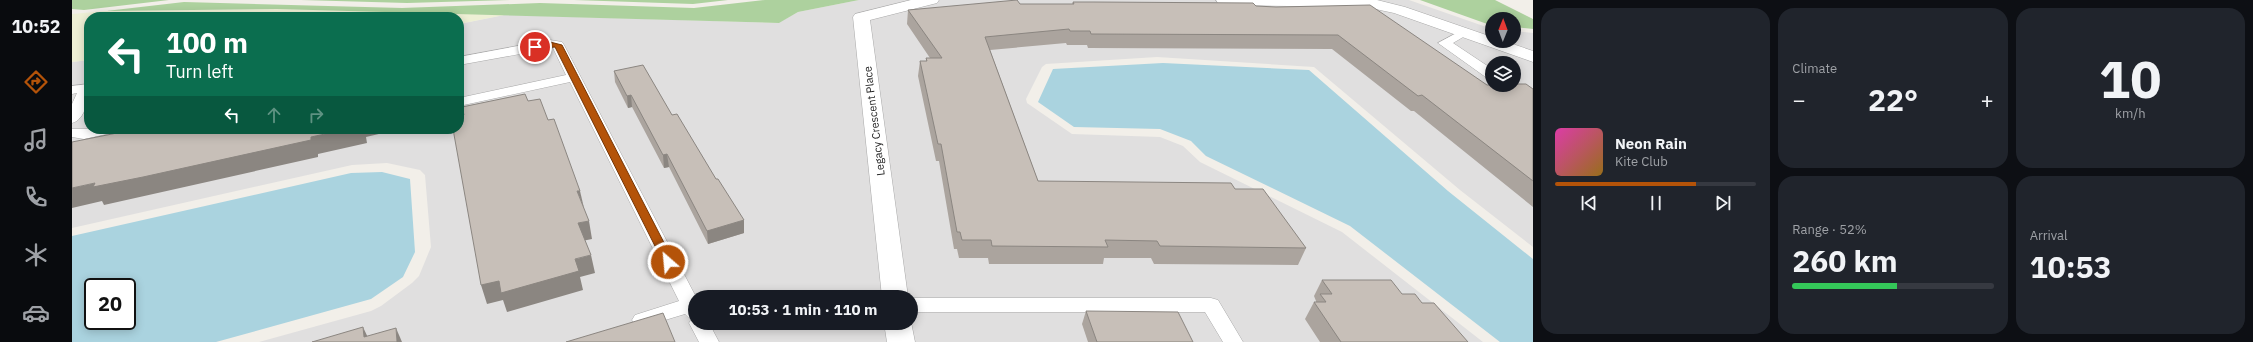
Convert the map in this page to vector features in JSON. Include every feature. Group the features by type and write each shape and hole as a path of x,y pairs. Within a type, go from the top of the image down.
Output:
{"street":[{"name":"Legacy Crescent Place","path":"894,290 861,17 930,0"},
{"path":"1224,0 1366,2 1399,10 1533,57"},
{"path":"899,330 901,342"}],"lane":[{"path":"1464,33 1444,43 1485,70"},
{"path":"464,60 550,44 558,45 688,300"},
{"path":"464,101 574,77"},
{"path":"72,90 84,88"},
{"path":"72,119 84,94"},
{"path":"72,133 84,134"},
{"path":"918,305 1211,305 1233,342"},
{"path":"624,326 688,311"},
{"path":"703,330 709,342"}],"shaded area":[{"path":"859,0 1409,0 1485,27 1485,48 1521,48 1521,32 1533,33 1533,247 1460,190 1314,67 1157,57 1046,64 1042,67 1026,99 1027,103 1072,134 1160,137 1183,146 1200,162 1342,232 1483,342 259,342 371,311 381,306 419,276 431,247 425,175 420,170 387,163 352,165 72,228 72,62 84,61 84,134 464,134 464,23 504,15 778,23 798,12"}],"green space":[{"path":"72,0 169,0 84,10 72,9"},
{"path":"301,0 511,0 407,3"},
{"path":"574,0 728,0 693,4"},
{"path":"765,0 859,0 798,12 779,23 464,14 464,12 385,12 277,9 106,11 184,2 402,8 540,3 694,8"},
{"path":"1420,0 1495,0 1519,12 1485,12 1485,23"},
{"path":"277,9 406,12 95,12"},
{"path":"84,13 84,61 72,62 72,14"},
{"path":"1521,13 1533,19 1533,29 1521,28"},
{"path":"464,14 504,15 464,23"}],"water":[{"path":"1163,63 1309,70 1448,191 1533,259 1533,342 1500,342 1350,226 1206,156 1191,141 1160,129 1074,127 1038,102 1053,69"},
{"path":"382,172 410,179 415,252 403,277 371,299 216,342 72,342 72,236 351,173"}],"building":[{"path":"1017,0 1020,4 1074,4 1073,2 1253,3 1256,6 1276,7 1370,5 1485,84 1485,92 1521,92 1521,84 1526,84 1533,89 1533,181 1422,95 1418,96 1338,35 1091,34 1090,31 1070,31 1069,29 985,37 1038,181 1231,183 1235,189 1263,189 1306,248 1160,246 1157,241 1105,240 1108,247 992,246 991,240 962,240 960,232 957,232 941,144 938,144 920,61 927,61 926,58 942,58 908,10"},
{"path":"643,65 672,115 677,114 716,179 718,179 744,220 707,231 667,154 663,155 631,95 627,96 614,71"},
{"path":"525,94 528,101 540,99 548,120 554,119 580,191 577,191 589,221 578,223 591,255 575,259 579,271 501,293 499,281 481,285 454,134 464,134 464,107"},
{"path":"112,134 325,134 311,137 311,140 143,177 93,187 95,183 72,188 72,142"},
{"path":"1322,280 1391,280 1402,294 1415,294 1422,303 1434,303 1468,342 1341,342 1314,302 1326,302 1320,294 1332,294"},
{"path":"1086,311 1178,312 1193,342 1097,342"},
{"path":"663,313 675,342 566,342"},
{"path":"363,327 364,337 396,328 397,342 312,342"}],"route":[{"path":"535,47 550,44 558,45 668,262"}]}
